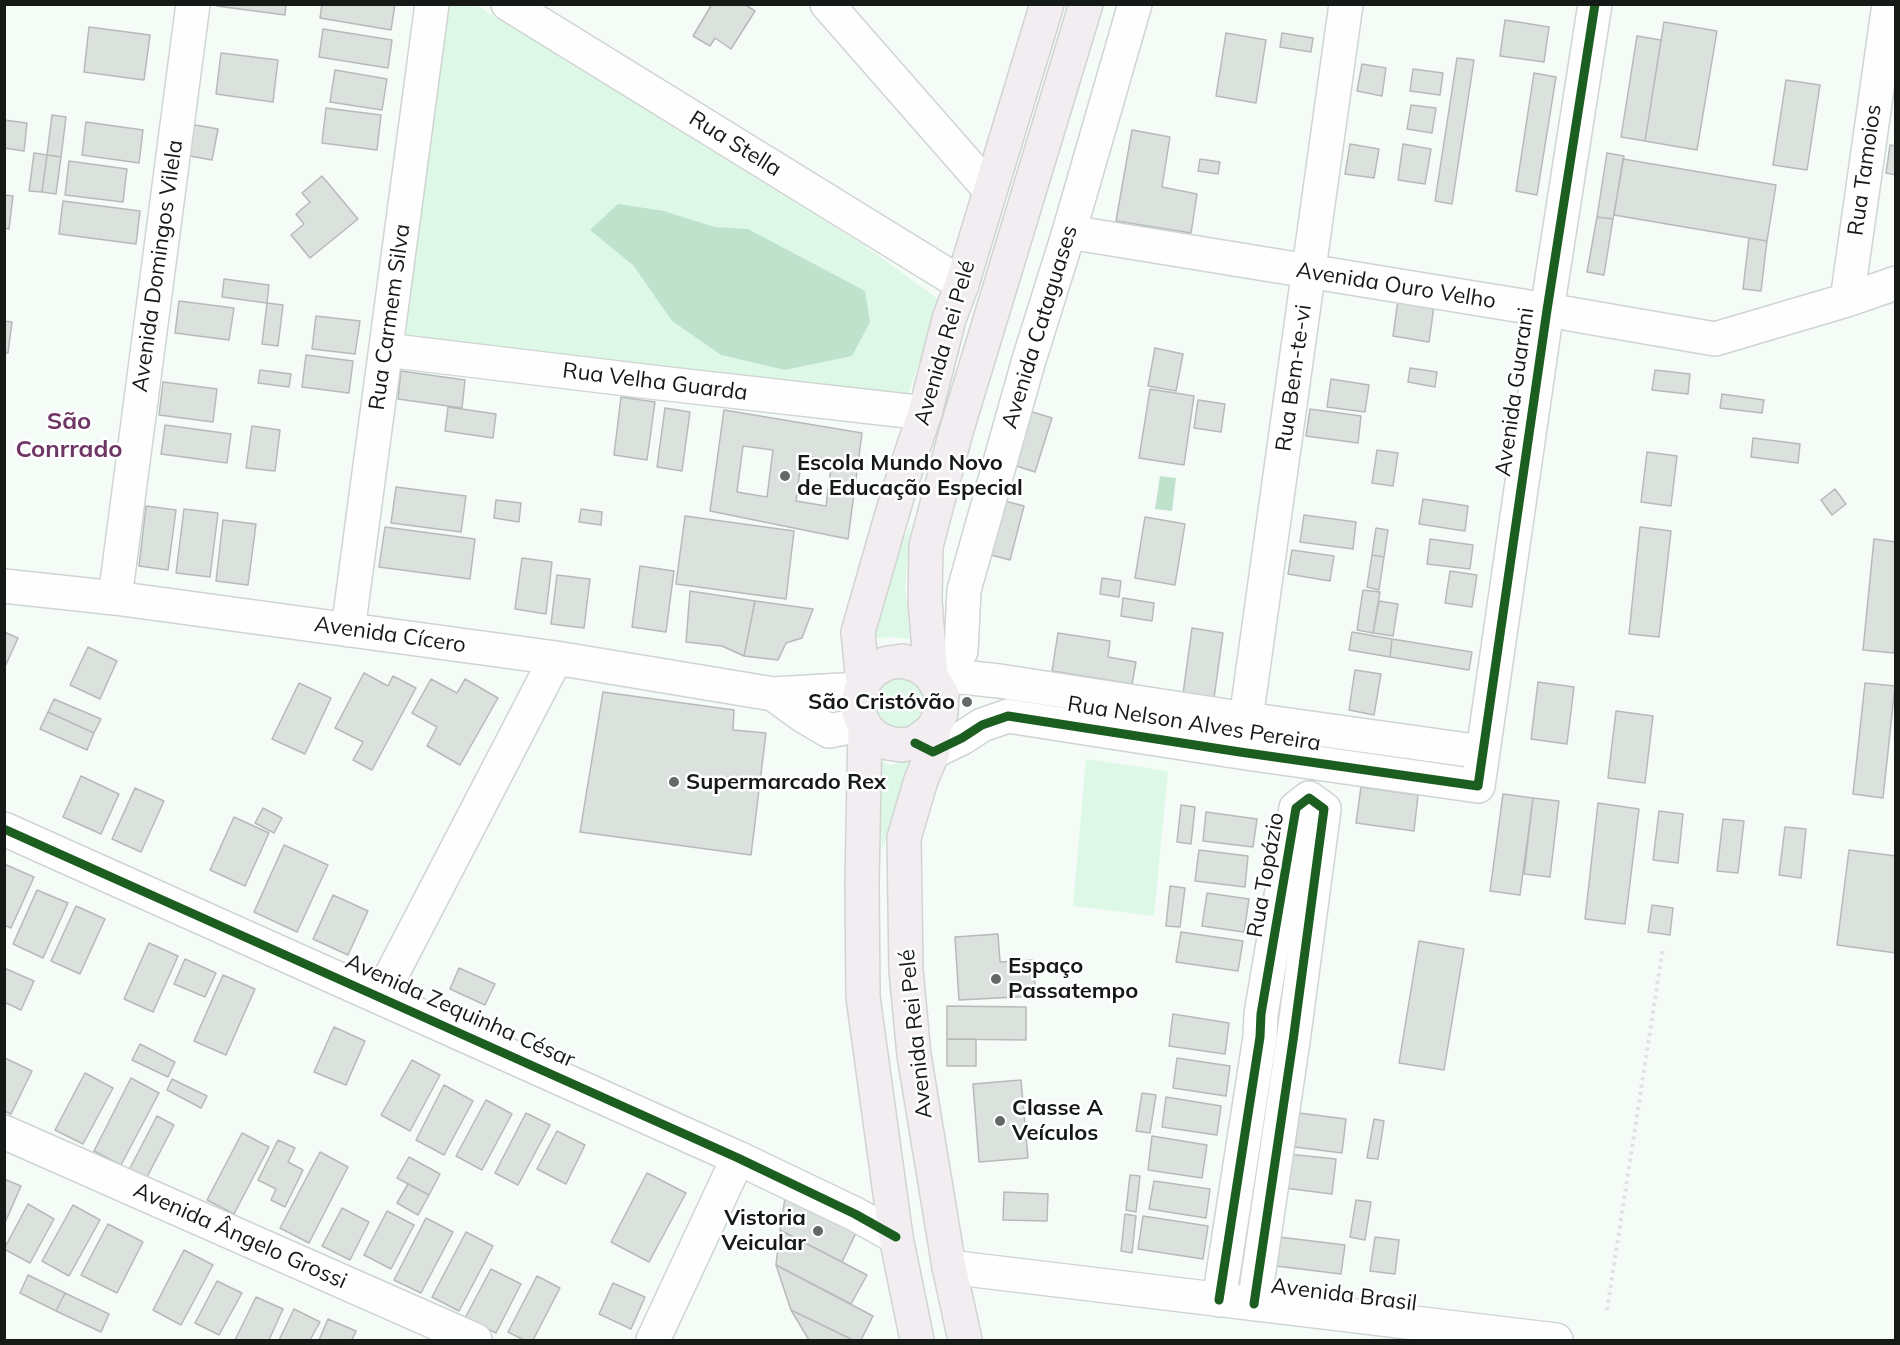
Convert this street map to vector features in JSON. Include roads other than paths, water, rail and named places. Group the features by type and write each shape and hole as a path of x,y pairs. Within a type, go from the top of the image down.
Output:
{"main road":[{"name":"Avenida Rei Pelé","path":"917,1341 896,1237 863,997 862,883 865,726 859,713 858,701 862,686 858,632 899,490 925,412 949,319 962,284 1047,4"},
{"name":"Avenida Rei Pelé","path":"965,1341 949,1267 914,1055 906,970 903,838 921,780 927,741 941,713 942,695 933,677 925,601 926,546 956,432 1086,4"},
{"path":"862,686 873,671 887,663 903,661 919,666 933,677"},
{"path":"865,726 875,737 888,743 902,745 927,741"}],"street":[{"name":"Avenida Domingos Vilela","path":"114,598 193,4"},
{"name":"Rua Carmem Silva","path":"348,630 432,4"},
{"name":"Rua Stella","path":"508,4 962,284"},
{"path":"827,4 990,190"},
{"name":"Avenida Cataguases","path":"933,677 960,651 964,590 1028,363 1069,232 1135,4"},
{"name":"Rua Bem-te-vi","path":"1240,752 1346,4"},
{"name":"Avenida Guarani","path":"1478,786 1547,310 1595,4"},
{"name":"Rua Tamoios","path":"1846,300 1889,4"},
{"name":"Avenida Ouro Velho","path":"1069,232 1715,339 1896,283"},
{"name":"Rua Velha Guarda","path":"386,350 925,412"},
{"name":"Avenida Cícero","path":"4,586 114,598 556,658 774,694 804,704 829,731 865,726"},
{"path":"380,997 556,658"},
{"name":"Rua Nelson Alves Pereira","path":"933,677 999,681 1482,752"},
{"path":"804,704 862,686"},
{"name":"Rua Nelson Alves Pereira","path":"927,741 962,738 982,725 1008,716 1478,786"},
{"name":"Rua Topázio","path":"1219,1300 1260,1025 1296,808 1309,798 1324,809 1295,1030 1254,1304"},
{"name":"Avenida Zequinha César","path":"4,829 738,1158 855,1214 896,1237"},
{"path":"1260,1025 1295,1030"},
{"name":"Avenida Ângelo Grossi","path":"4,1132 475,1341"},
{"path":"653,1341 738,1158"},
{"name":"Avenida Brasil","path":"949,1267 1254,1304 1364,1329 1556,1341"}],"place":[{"name":"Escola Mundo Novo de Educação Especial","path":"785,476"},
{"name":"São Cristóvão","path":"967,702"},
{"name":"Supermarcado Rex","path":"674,782"},
{"name":"Espaço Passatempo","path":"996,979"},
{"name":"Classe A Veículos","path":"1000,1121"},
{"name":"Vistoria Veicular","path":"818,1231"}],"district":[{"name":"São Conrrado","path":"69,436"}]}
